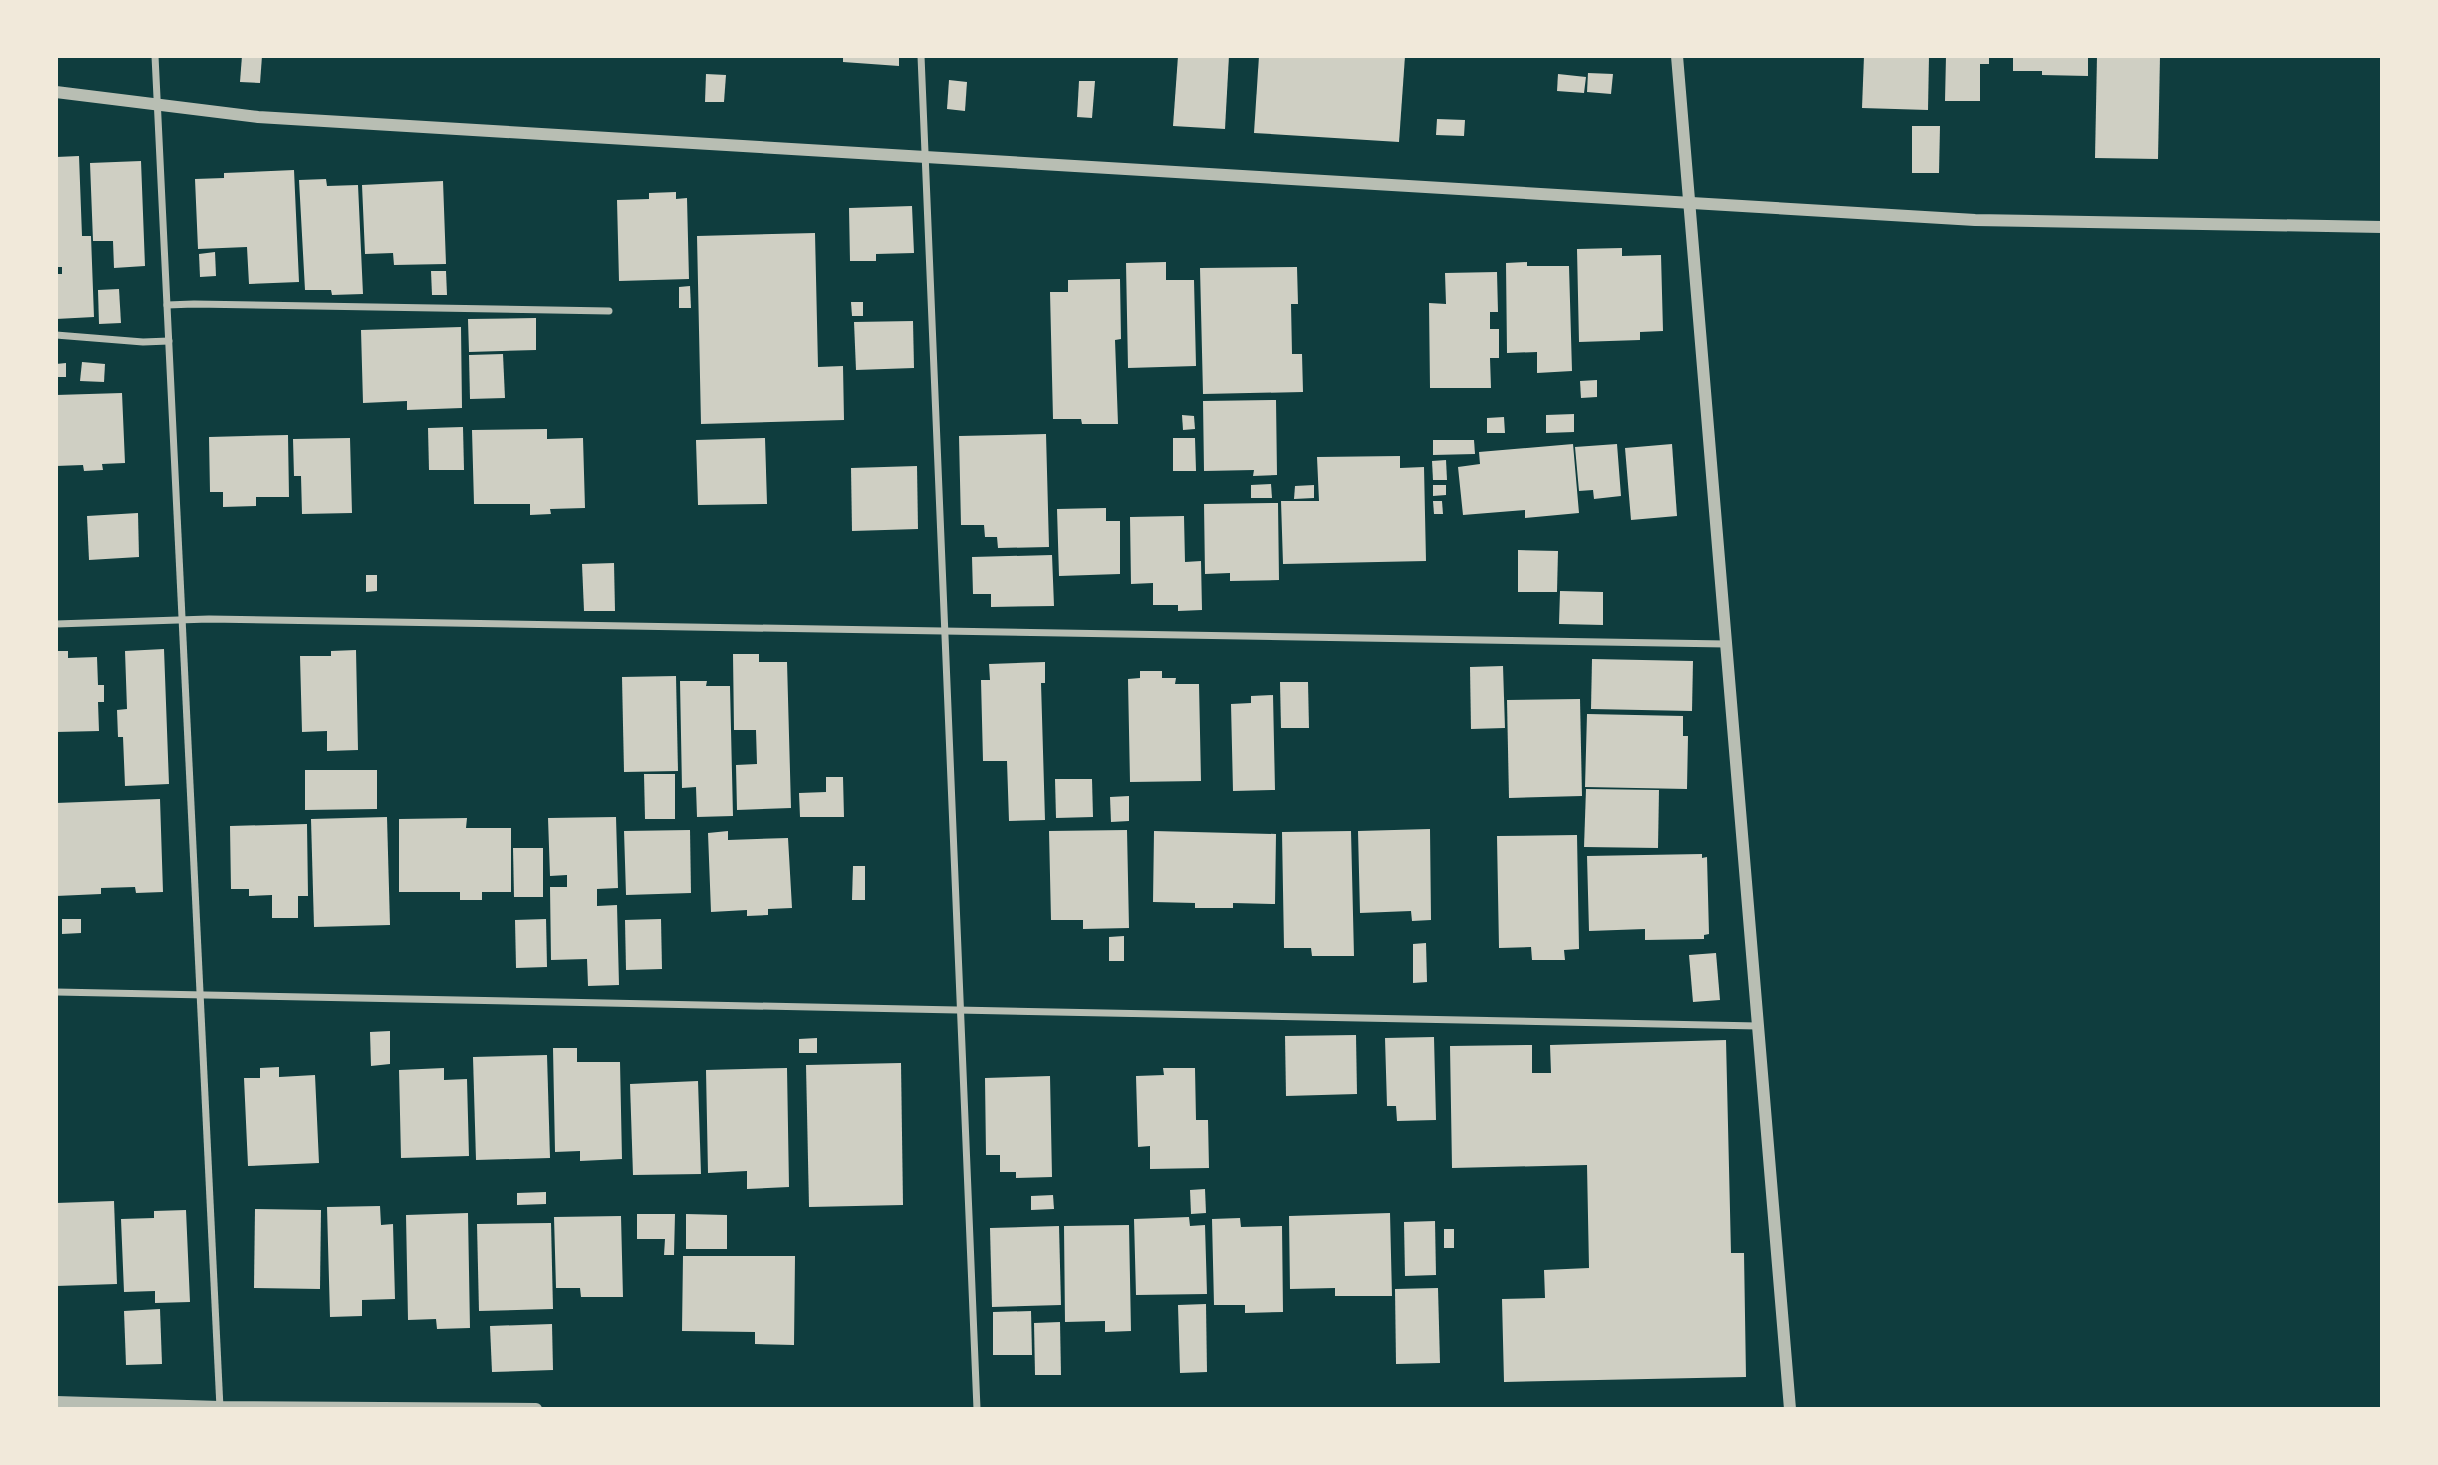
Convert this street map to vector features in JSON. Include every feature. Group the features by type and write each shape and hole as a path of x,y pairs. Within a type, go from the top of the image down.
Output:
{"street":[{"path":"155,56 220,1408"},
{"path":"921,56 977,1409"},
{"path":"1677,56 1790,1409"},
{"path":"56,92 258,117 1975,220 2382,227"},
{"path":"167,305 194,303 609,311"},
{"path":"56,335 143,342 169,341"},
{"path":"56,624 182,619 1726,644"},
{"path":"56,992 1758,1026"},
{"path":"56,1402 220,1408 536,1409"}],"building":[{"path":"242,56 262,56 260,83 240,82"},
{"path":"843,56 899,56 899,66 843,62"},
{"path":"1178,56 1229,56 1225,129 1173,126"},
{"path":"1259,56 1405,56 1399,142 1254,133"},
{"path":"1864,56 1929,56 1928,110 1862,108"},
{"path":"1946,56 1989,56 1989,64 1980,64 1980,101 1945,101"},
{"path":"2013,56 2088,56 2088,76 2013,71"},
{"path":"2097,56 2160,56 2158,159 2095,158"},
{"path":"1588,73 1613,74 1611,94 1587,92"},
{"path":"706,74 726,75 724,102 705,102"},
{"path":"1558,74 1586,77 1584,93 1557,91"},
{"path":"949,80 967,82 965,111 947,109"},
{"path":"1079,81 1095,81 1092,118 1077,117"},
{"path":"1437,119 1465,120 1464,136 1436,135"},
{"path":"1912,126 1940,126 1939,173 1912,173"},
{"path":"79,156 82,236 91,236 94,317 56,319 56,274 62,274 62,267 56,267 56,157"},
{"path":"141,161 145,266 114,268 113,241 93,241 90,163"},
{"path":"294,170 299,282 249,284 247,247 198,249 195,179 224,178 224,173"},
{"path":"326,179 327,186 358,185 363,294 332,295 331,290 305,290 299,180"},
{"path":"443,181 446,264 394,265 393,253 365,254 362,185"},
{"path":"676,192 676,199 687,198 689,279 619,281 617,200 649,199 649,193"},
{"path":"912,206 914,253 876,254 876,261 850,261 849,208"},
{"path":"815,233 818,367 843,366 844,420 701,424 697,236"},
{"path":"1622,248 1622,256 1661,255 1663,331 1640,332 1640,340 1579,342 1577,249"},
{"path":"215,252 216,276 200,277 199,254"},
{"path":"1166,262 1166,280 1194,280 1196,366 1128,368 1126,263"},
{"path":"1527,262 1527,266 1569,266 1572,371 1537,373 1537,352 1507,353 1506,263"},
{"path":"1297,267 1298,304 1291,304 1292,354 1302,354 1303,392 1203,394 1200,268"},
{"path":"431,271 446,271 447,295 432,295"},
{"path":"1497,272 1498,312 1490,312 1490,329 1499,329 1499,358 1490,358 1491,388 1430,388 1429,303 1446,304 1445,273"},
{"path":"1120,279 1121,339 1115,340 1118,424 1082,424 1081,419 1053,419 1050,292 1068,292 1068,280"},
{"path":"690,286 691,308 679,308 679,287"},
{"path":"119,289 121,323 99,324 98,290"},
{"path":"851,302 863,302 863,316 852,316"},
{"path":"536,318 536,350 469,352 468,319"},
{"path":"913,321 914,368 856,370 854,322"},
{"path":"461,327 462,408 407,410 407,401 363,403 361,330"},
{"path":"503,354 505,398 470,399 469,355"},
{"path":"82,362 105,364 104,382 80,381"},
{"path":"66,363 66,377 56,377 56,364"},
{"path":"1597,380 1597,397 1581,398 1580,381"},
{"path":"122,393 125,463 102,464 103,470 84,471 83,465 56,466 56,395"},
{"path":"1276,400 1277,475 1253,476 1254,470 1204,471 1203,401"},
{"path":"1574,414 1574,432 1546,433 1546,415"},
{"path":"1182,415 1194,416 1195,429 1183,430"},
{"path":"1504,417 1505,433 1487,433 1487,418"},
{"path":"463,427 464,470 429,470 428,428"},
{"path":"547,429 547,439 583,438 585,508 550,509 551,514 530,515 530,504 474,504 472,430"},
{"path":"1046,434 1049,547 998,548 997,537 985,537 984,525 961,525 959,436"},
{"path":"288,435 289,497 256,497 256,506 223,507 223,492 210,492 209,437"},
{"path":"350,438 352,513 302,514 301,476 294,476 293,439"},
{"path":"765,438 767,504 698,505 696,440"},
{"path":"1173,438 1195,438 1196,471 1173,471"},
{"path":"1433,440 1474,440 1475,454 1433,455"},
{"path":"1573,444 1579,513 1525,518 1525,510 1463,515 1458,467 1480,464 1479,452"},
{"path":"1617,444 1621,496 1594,499 1593,490 1579,491 1575,447"},
{"path":"1672,444 1677,516 1631,520 1625,448"},
{"path":"1400,456 1400,468 1424,467 1426,561 1283,564 1281,501 1319,501 1317,457"},
{"path":"1446,460 1447,480 1433,480 1432,461"},
{"path":"917,466 918,529 852,531 851,468"},
{"path":"1271,484 1272,498 1251,498 1251,485"},
{"path":"1314,485 1314,498 1294,499 1295,486"},
{"path":"1433,485 1446,485 1446,495 1433,496"},
{"path":"1433,501 1442,501 1443,514 1434,514"},
{"path":"1278,503 1279,580 1230,581 1230,573 1205,574 1204,504"},
{"path":"1106,508 1106,521 1120,521 1120,574 1059,576 1057,509"},
{"path":"138,513 139,557 89,560 87,516"},
{"path":"1184,516 1185,562 1201,561 1202,610 1178,611 1178,605 1153,605 1153,583 1131,584 1130,517"},
{"path":"1518,550 1558,551 1557,592 1518,592"},
{"path":"1052,555 1054,606 991,607 991,594 973,594 972,557"},
{"path":"614,563 615,611 584,611 582,564"},
{"path":"366,575 377,575 377,591 366,592"},
{"path":"1560,591 1603,592 1603,625 1559,624"},
{"path":"164,649 169,784 125,786 123,737 118,737 117,710 127,709 125,651"},
{"path":"356,650 358,750 327,751 327,731 302,732 300,656 331,656 331,651"},
{"path":"56,651 68,651 68,658 97,657 98,685 104,685 104,702 98,702 99,731 56,732"},
{"path":"733,654 759,654 759,662 787,662 791,808 737,810 736,765 757,764 756,730 734,730"},
{"path":"1592,659 1693,661 1692,711 1591,709"},
{"path":"1045,662 1045,683 1041,683 1045,820 1009,821 1007,761 983,761 981,680 990,680 989,664"},
{"path":"1503,666 1505,728 1471,729 1470,667"},
{"path":"1140,671 1162,671 1162,678 1176,678 1175,684 1199,684 1201,781 1130,782 1128,679 1140,678"},
{"path":"676,676 678,771 624,772 622,677"},
{"path":"680,681 707,681 706,686 730,686 733,816 697,817 696,787 682,788"},
{"path":"1280,682 1308,682 1309,728 1281,728"},
{"path":"1273,695 1275,790 1233,791 1231,704 1251,703 1251,696"},
{"path":"1580,699 1582,796 1509,798 1507,700"},
{"path":"1587,714 1683,716 1683,736 1688,736 1687,789 1585,787"},
{"path":"305,770 377,770 377,809 305,810"},
{"path":"644,774 675,774 675,819 645,819"},
{"path":"826,777 843,777 844,817 800,817 799,793 826,792"},
{"path":"1055,779 1092,779 1093,817 1056,818"},
{"path":"1586,789 1659,790 1658,848 1584,847"},
{"path":"1129,796 1129,821 1111,822 1110,797"},
{"path":"160,799 163,892 136,893 135,887 101,888 101,894 56,896 56,803"},
{"path":"387,817 390,925 314,927 311,819"},
{"path":"616,817 618,888 597,889 597,906 617,905 619,985 588,986 587,959 551,960 550,887 567,887 567,875 550,876 548,818"},
{"path":"467,818 466,828 511,828 511,892 482,892 482,900 460,900 460,892 399,892 399,819"},
{"path":"307,824 308,896 298,896 298,918 272,918 272,895 249,896 249,889 231,889 230,826"},
{"path":"1430,829 1431,920 1412,921 1411,911 1360,913 1358,831"},
{"path":"690,830 691,893 626,895 624,831"},
{"path":"1127,830 1129,928 1083,929 1083,920 1051,920 1049,831"},
{"path":"728,831 728,840 788,838 792,908 768,909 768,915 747,916 747,910 711,912 708,833"},
{"path":"1154,831 1276,834 1275,904 1233,903 1233,908 1195,908 1195,903 1153,902"},
{"path":"1351,831 1354,956 1312,956 1311,948 1284,948 1282,832"},
{"path":"1577,835 1579,949 1564,950 1565,960 1532,960 1531,947 1499,948 1497,836"},
{"path":"513,848 543,848 543,897 514,897"},
{"path":"1702,854 1702,858 1707,857 1709,934 1704,935 1704,939 1645,940 1645,929 1589,931 1587,856"},
{"path":"853,866 865,866 865,900 852,900"},
{"path":"62,919 81,919 81,933 62,934"},
{"path":"546,919 547,967 516,968 515,920"},
{"path":"661,919 662,969 626,970 625,920"},
{"path":"1124,936 1124,961 1109,961 1109,937"},
{"path":"1426,943 1427,982 1413,983 1413,944"},
{"path":"1716,953 1720,1000 1693,1002 1689,955"},
{"path":"390,1031 390,1064 371,1066 370,1032"},
{"path":"1356,1035 1357,1094 1286,1096 1285,1036"},
{"path":"1434,1037 1436,1120 1397,1121 1396,1106 1387,1106 1385,1038"},
{"path":"817,1038 817,1053 799,1053 799,1039"},
{"path":"1726,1040 1731,1253 1744,1253 1746,1377 1504,1382 1502,1299 1545,1298 1544,1270 1589,1268 1587,1165 1452,1168 1450,1046 1532,1045 1532,1073 1551,1073 1550,1045"},
{"path":"553,1048 577,1048 577,1062 620,1062 622,1159 580,1161 580,1151 555,1152"},
{"path":"547,1055 550,1158 476,1160 473,1057"},
{"path":"901,1063 903,1205 809,1207 806,1065"},
{"path":"279,1067 279,1077 315,1075 319,1163 248,1166 244,1078 260,1078 260,1068"},
{"path":"444,1068 444,1080 467,1079 469,1156 401,1158 399,1070"},
{"path":"787,1068 789,1187 747,1189 747,1171 708,1173 706,1070"},
{"path":"1163,1068 1195,1068 1196,1120 1208,1120 1209,1168 1150,1169 1150,1146 1138,1147 1136,1076 1164,1075"},
{"path":"1050,1076 1052,1177 1016,1178 1016,1172 1000,1172 1000,1155 986,1155 985,1078"},
{"path":"698,1081 701,1174 633,1175 630,1084"},
{"path":"1205,1189 1206,1213 1191,1214 1190,1190"},
{"path":"546,1192 546,1204 517,1205 517,1193"},
{"path":"1053,1195 1054,1209 1031,1210 1031,1196"},
{"path":"114,1201 117,1284 56,1286 56,1203"},
{"path":"380,1206 381,1225 393,1224 395,1299 362,1300 362,1316 330,1317 327,1207"},
{"path":"255,1209 321,1210 320,1289 254,1288"},
{"path":"186,1210 190,1302 155,1303 155,1291 124,1292 121,1219 154,1218 154,1211"},
{"path":"468,1213 470,1328 437,1329 436,1319 408,1320 406,1215"},
{"path":"1390,1213 1392,1296 1335,1296 1335,1288 1290,1289 1289,1216"},
{"path":"637,1214 675,1214 674,1255 664,1255 665,1239 637,1239"},
{"path":"686,1214 727,1215 727,1249 686,1249"},
{"path":"621,1216 623,1297 581,1297 580,1288 556,1288 554,1217"},
{"path":"1189,1217 1190,1226 1205,1225 1207,1294 1136,1295 1134,1219"},
{"path":"1240,1218 1241,1227 1282,1226 1283,1312 1245,1313 1245,1305 1214,1305 1212,1219"},
{"path":"1435,1221 1436,1275 1405,1276 1404,1222"},
{"path":"551,1223 553,1309 479,1311 477,1224"},
{"path":"1129,1225 1131,1331 1105,1332 1105,1321 1065,1322 1064,1226"},
{"path":"1059,1226 1061,1305 992,1307 990,1228"},
{"path":"1444,1229 1454,1229 1454,1248 1444,1248"},
{"path":"683,1256 795,1256 794,1345 755,1344 755,1332 682,1331"},
{"path":"1438,1288 1440,1363 1396,1364 1395,1289"},
{"path":"1206,1304 1207,1372 1180,1373 1178,1305"},
{"path":"160,1309 162,1364 126,1365 124,1311"},
{"path":"1031,1311 1032,1355 993,1355 993,1312"},
{"path":"1060,1322 1061,1375 1035,1375 1034,1323"},
{"path":"552,1324 553,1370 492,1372 490,1326"}]}
